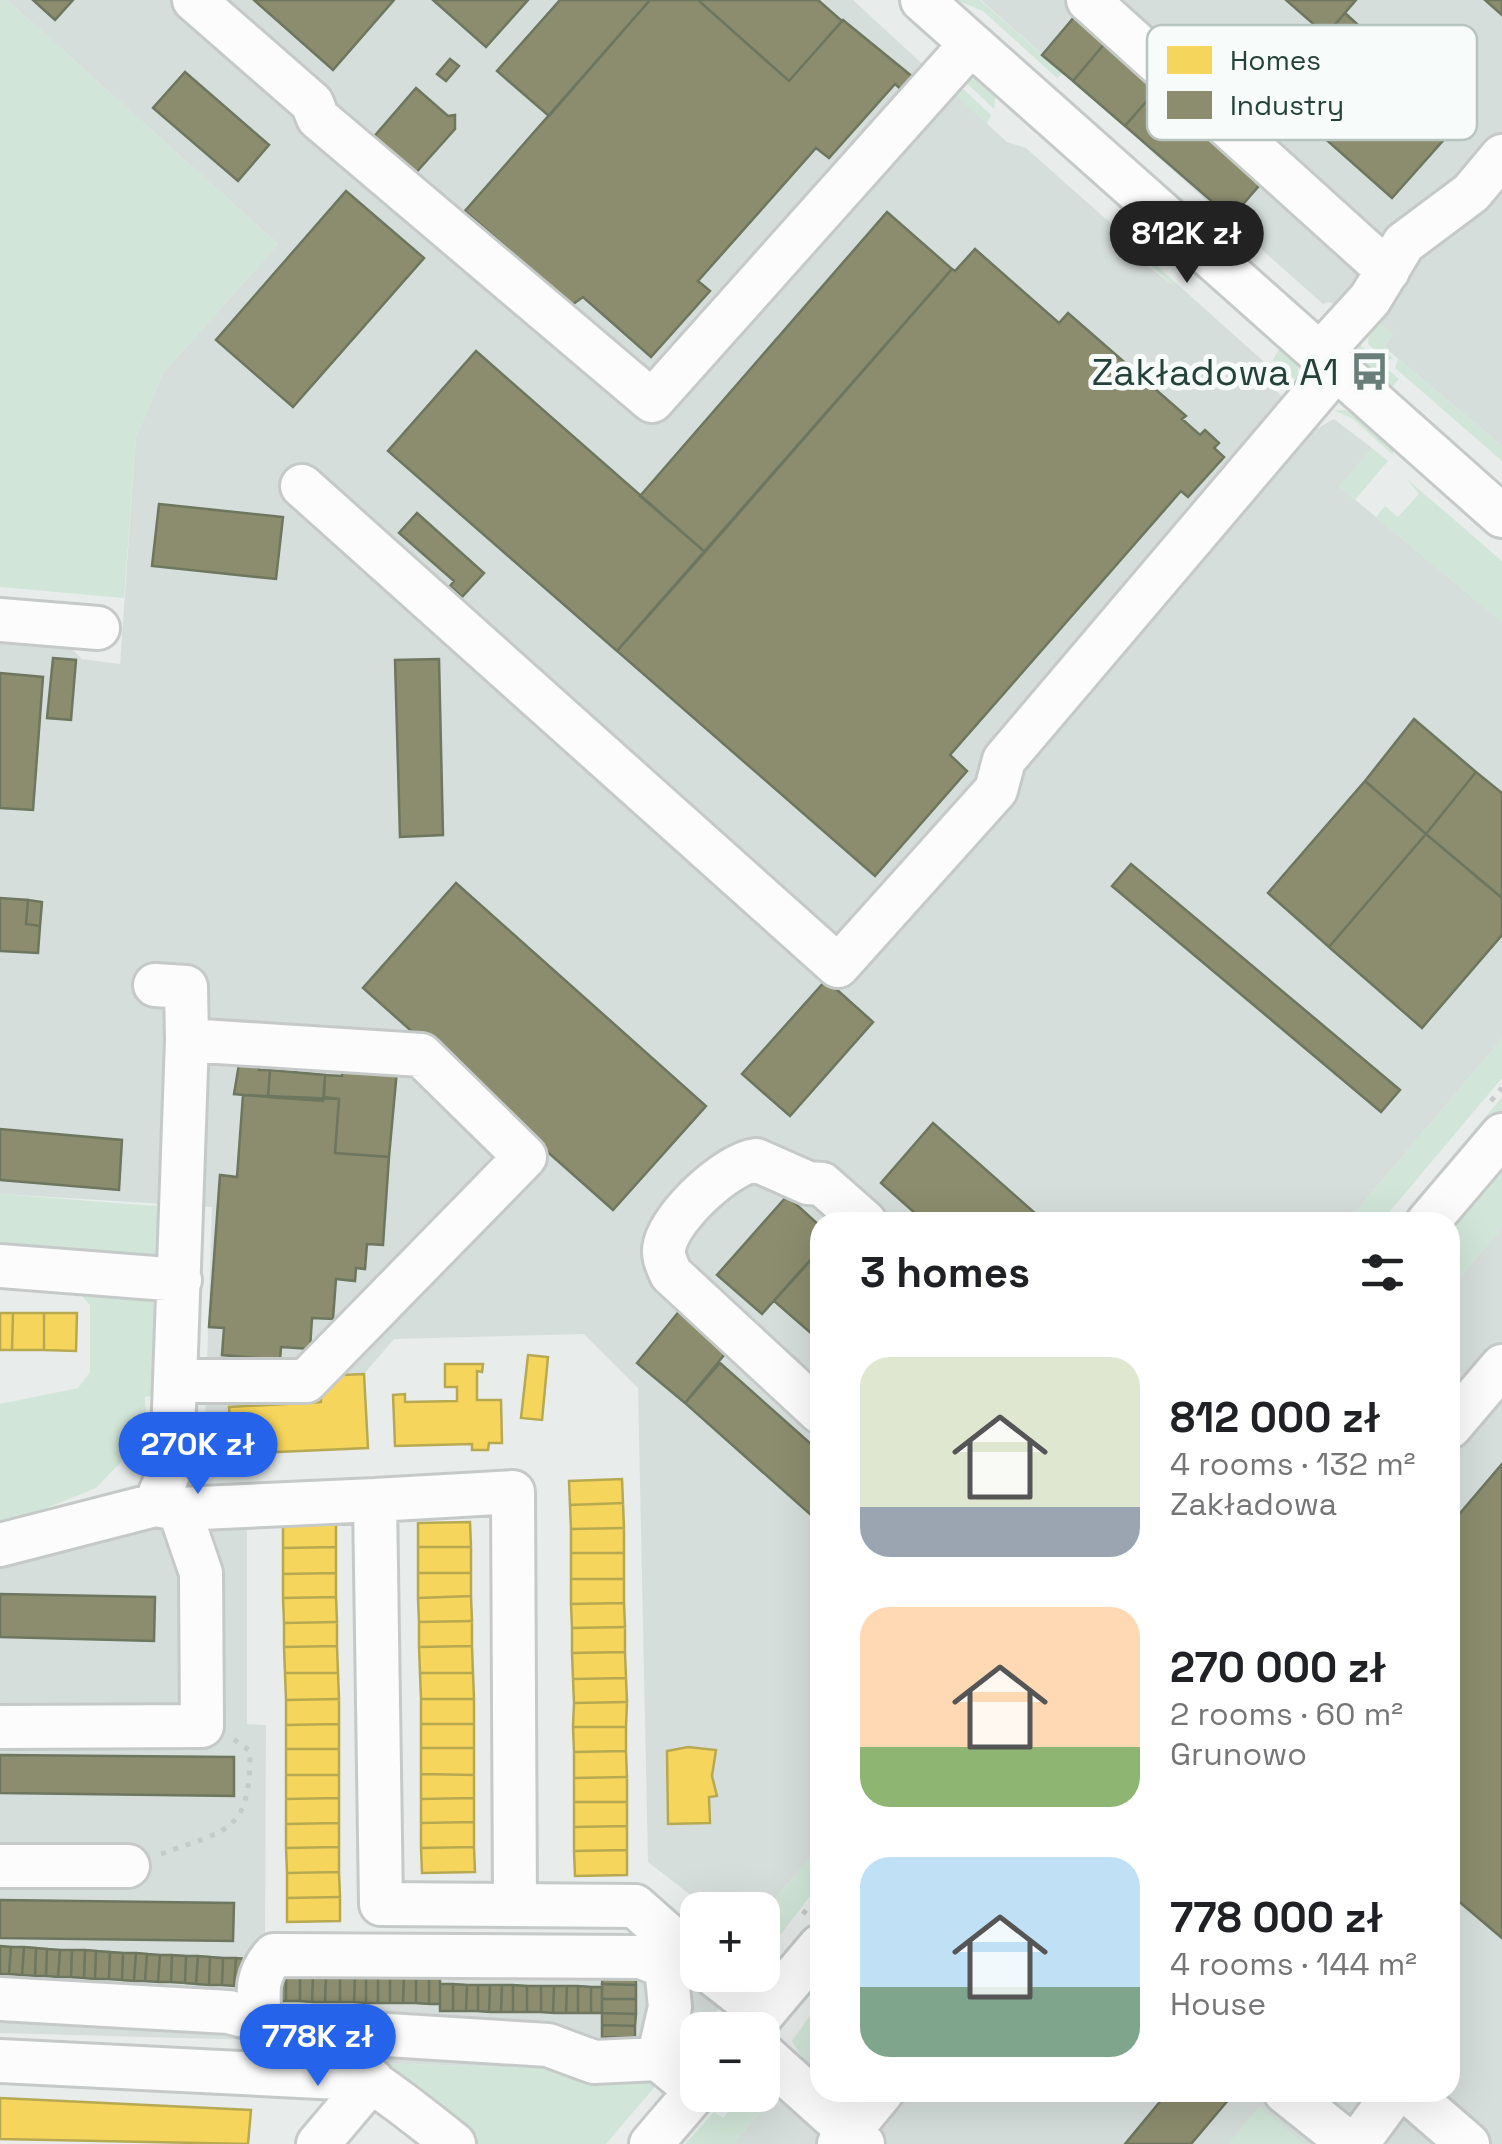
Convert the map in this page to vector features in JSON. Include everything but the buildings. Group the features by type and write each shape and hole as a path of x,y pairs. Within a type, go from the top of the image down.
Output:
{"street":[{"path":"194,0 312,103 318,118 652,402 970,45"},
{"path":"922,0 1502,516"},
{"path":"1088,0 1147,53"},
{"path":"1243,140 1388,271"},
{"path":"302,486 838,966 996,790 1004,760 1327,362 1404,243 1471,193 1502,156"},
{"path":"0,620 98,628"},
{"path":"0,1726 202,1726 200,1573 167,1507 180,1280 186,987 155,984"},
{"path":"176,1381 306,1381 525,1157 420,1054 187,1040"},
{"path":"1437,1212 1502,1135"},
{"path":"810,1403 671,1274 663,1256 666,1242 672,1228 727,1169 756,1160 808,1183 822,1184 854,1212"},
{"path":"0,1266 180,1280"},
{"path":"1460,1415 1502,1366"},
{"path":"0,1546 167,1507 514,1492 515,1906"},
{"path":"374,1500 381,1904 634,1906 680,1946"},
{"path":"0,1866 128,1866"},
{"path":"277,2029 257,1986 262,1967 274,1955 641,1957 666,1967 670,2006 658,2060"},
{"path":"772,2012 810,1960"},
{"path":"727,1992 743,2012"},
{"path":"0,1999 230,2012 277,2029 372,2080 454,2144"},
{"path":"277,2029 548,2045 594,2062 658,2060 680,2077"},
{"path":"780,2058 810,2092"},
{"path":"0,2061 372,2080"},
{"path":"318,2144 372,2080"},
{"path":"818,2102 850,2139 875,2102"},
{"path":"1298,2102 1353,2144 1387,2102"},
{"path":"1420,2102 1468,2144"},
{"path":"652,2144 680,2110"}],"path":[{"path":"128,1866 218,1834 237,1818 250,1798 250,1752 226,1733 202,1726"}],"shaded area":[{"path":"7,0 853,0 1007,142 1026,148 1125,236 1119,244 1174,286 1177,284 1271,368 1263,378 1316,429 1334,419 1372,448 1340,487 1502,622 1502,1039 1355,1212 810,1212 810,1858 780,1893 687,1892 648,1862 638,1388 584,1334 394,1339 364,1374 368,1448 204,1456 212,1207 0,1194 0,640 69,646 82,659 120,664 136,437 163,373 278,244"},
{"path":"981,0 1502,0 1502,446 1384,347 1393,334 1329,302 1323,304"},
{"path":"1502,1227 1502,2144 733,2144 760,2112 780,2112 780,2099 789,2103 810,2078 810,2102 1460,2102 1460,1277"},
{"path":"247,1524 247,1724 266,1725 265,1939 630,1943 646,1935 680,1964 680,1992 712,1992 725,2003 716,2012 680,2012 680,2054 653,2089 632,2071 377,2063 292,2041 0,2033 0,1562 152,1526"}],"green space":[{"path":"0,0 7,0 278,244 163,373 136,437 124,598 0,587"},
{"path":"956,0 980,0 1063,73 1057,78 983,11"},
{"path":"981,75 996,91 994,109 960,77"},
{"path":"955,81 991,115 987,124 951,91"},
{"path":"1125,236 1177,284 1175,287 1135,252 1131,255 1118,244"},
{"path":"1375,318 1393,334 1384,347 1393,359 1387,360 1368,344 1369,335 1364,330"},
{"path":"1283,342 1296,354 1300,384 1273,360"},
{"path":"1358,343 1399,379 1389,391 1359,361"},
{"path":"1398,359 1502,446 1502,461 1395,368"},
{"path":"1334,410 1356,411 1393,442 1393,455 1353,419"},
{"path":"1372,448 1388,461 1355,500 1339,486"},
{"path":"1407,479 1502,561 1502,622 1376,517 1385,506 1398,517 1419,494"},
{"path":"1502,1039 1502,1078 1389,1212 1355,1212"},
{"path":"1502,1097 1502,1110 1415,1212 1405,1212"},
{"path":"1502,1160 1502,1227 1460,1277 1458,1212"},
{"path":"0,1194 169,1207 158,1260 0,1252"},
{"path":"78,1292 163,1293 155,1395 145,1397 146,1420 155,1424 158,1435 147,1435 96,1488 0,1527 0,1404 78,1388 90,1372 90,1305"},
{"path":"810,1858 810,1896 780,1936 780,1893"},
{"path":"810,2016 810,2054 804,2061 792,2041"},
{"path":"377,2063 632,2071 653,2089 606,2144 477,2144"},
{"path":"1259,2106 1304,2144 1228,2144"},
{"path":"714,2112 723,2118 728,2112 760,2112 733,2144 685,2144"}],"place":[{"name":"Zakładowa A1","path":"1369,372"}]}
